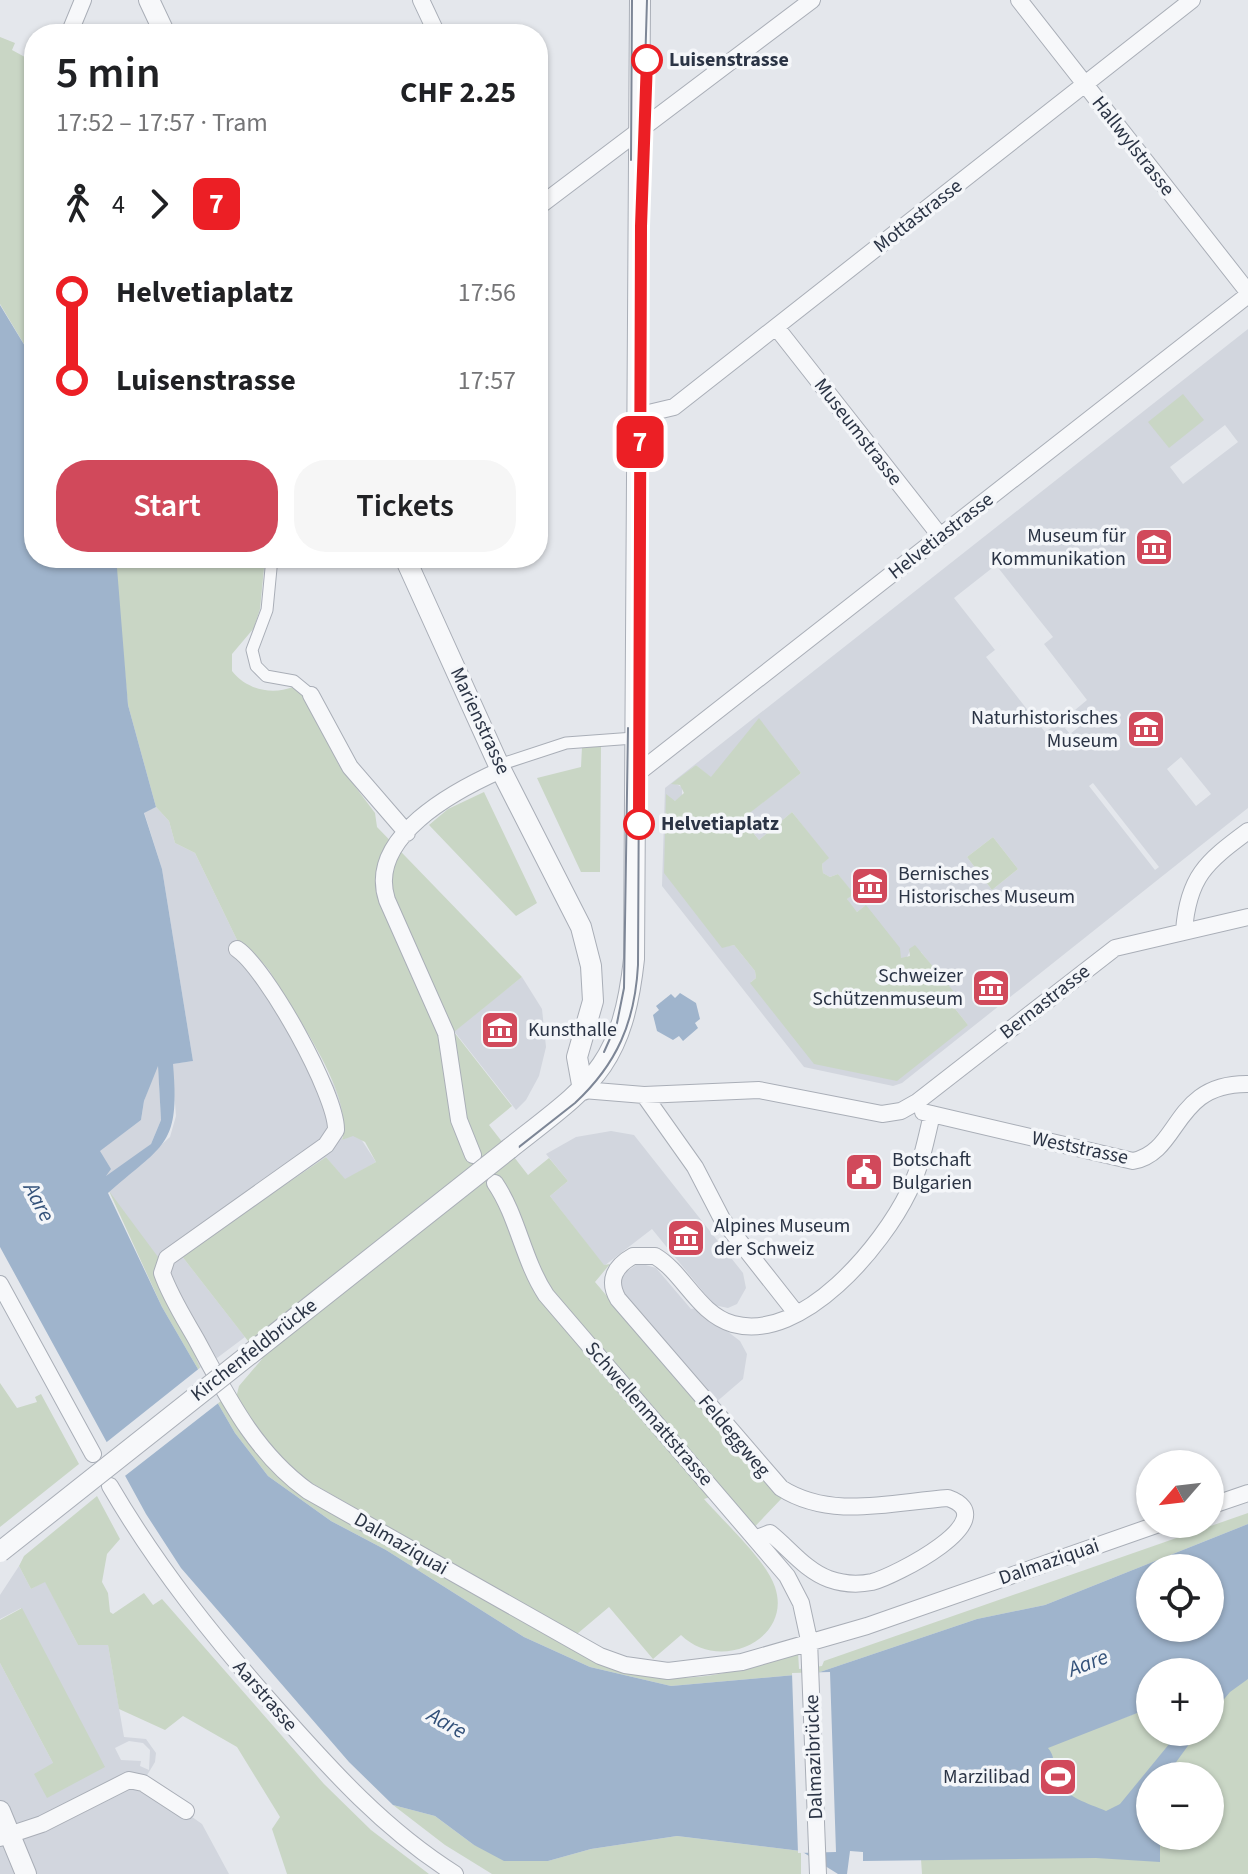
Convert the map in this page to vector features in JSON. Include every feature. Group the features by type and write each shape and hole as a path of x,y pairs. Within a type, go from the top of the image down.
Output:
{"street":[{"path":"73,24 83,0"},
{"path":"149,0 160,24"},
{"path":"421,0 432,24"},
{"path":"583,1090 610,1054 623,1028 634,959 640,0"},
{"path":"548,200 812,0"},
{"name":"Hallwylstrasse","path":"1019,0 1248,293"},
{"name":"Mottastrasse","path":"636,416 674,407 1192,0"},
{"name":"Helvetiastrasse","path":"634,776 1248,293"},
{"name":"Museumstrasse","path":"776,327 941,537"},
{"path":"272,568 266,617 252,650 254,661 266,676 294,681 311,695 350,767 407,833"},
{"name":"Marienstrasse","path":"410,568 500,767 581,927 591,966 592,1009 577,1057 583,1090"},
{"path":"473,1155 459,1120 446,1033 385,894 388,862 407,833 440,802 500,767 566,743 634,738"},
{"path":"1184,931 1191,887 1208,863 1248,831"},
{"name":"Bernastrasse","path":"906,1109 1111,950 1248,917"},
{"name":"Dalmaziquai","path":"237,949 261,973 327,1090 336,1130 326,1145 167,1258 162,1273 232,1406 265,1453 286,1475 347,1514 600,1656 625,1665 668,1671 716,1667 867,1626 1136,1532"},
{"name":"Weststrasse","path":"906,1109 1133,1161 1157,1148 1179,1116 1200,1096 1225,1086 1248,1084"},
{"path":"583,1090 644,1095 755,1090 882,1114 906,1109"},
{"name":"Kirchenfeldbrücke","path":"0,1552 583,1090"},
{"path":"644,1095 695,1167 722,1219 796,1313 846,1277 883,1235 916,1174 932,1114"},
{"name":"Schwellenmattstrasse","path":"495,1183 508,1205 531,1270 546,1295 757,1538 793,1584 804,1612 809,1640"},
{"name":"Feldeggweg","path":"757,1538 770,1533 816,1573 856,1584 875,1581 899,1571 955,1535 965,1521 960,1505 948,1498 832,1507 806,1501 781,1488 618,1299 612,1278 623,1262 648,1254 664,1262 703,1305 728,1322 762,1324 796,1313"},
{"path":"0,1284 93,1454"},
{"name":"Aarstrasse","path":"110,1486 152,1556 190,1608 320,1758 381,1820 455,1874"},
{"path":"1224,1501 1248,1493"},
{"name":"Dalmazibrücke","path":"809,1640 818,1874"},
{"path":"4,1835 42,1824 129,1780 143,1783 186,1811"},
{"path":"0,1811 4,1835 26,1874"}],"shaded area":[{"path":"1248,329 1248,808 902,1083 893,1086 804,1067 662,886 665,788","holes":["1225,425 1238,442 1183,484 1170,467","996,565 1053,637 1044,644 1087,700 1075,710 1085,722 1070,734 1060,722 1045,732 986,657 995,650 954,598","759,719 801,773 742,818 759,840 792,812 828,858 822,864 823,873 830,877 838,874 853,894 847,899 849,903 857,912 865,906 901,958 906,959 910,951 921,952 947,985 949,1001 968,1025 751,982 756,978 755,971 734,945 723,947 667,797 675,801 682,798 682,787 674,783 696,765 711,778","1181,757 1211,794 1196,806 1167,769","1093,783 1159,867 1155,870 1089,786","993,837 1018,869 992,890 967,857"]},
{"path":"156,807 169,821 175,843 195,853 239,944 256,955 269,970 335,1087 345,1116 342,1140 353,1135 361,1139 376,1162 345,1180 326,1157 181,1255 245,1337 201,1370 109,1191 170,1137 176,1116 172,1064 193,1061 162,869 144,812"},
{"name":"Kunsthalle","path":"522,977 542,1009 546,1047 539,1076 526,1100 516,1110 454,1031"},
{"path":"158,1063 161,1120 151,1144 114,1174 105,1176 99,1151 141,1120 144,1101"},
{"path":"611,1131 634,1135 743,1273 746,1288 737,1304 728,1308 714,1305 652,1229 604,1266 550,1196 568,1181 546,1154 576,1137"},
{"path":"639,1263 656,1268 691,1309 697,1308 740,1341 747,1354 743,1379 714,1404 620,1289 622,1275"},
{"path":"19,1566 31,1589 45,1581 78,1645 108,1645 124,1737 146,1739 156,1753 155,1762 143,1782 202,1824 229,1874 0,1874 0,1663 53,1763 104,1767 21,1608 0,1619 0,1595","holes":["129,1741 143,1743 150,1750 149,1770 140,1766 141,1761 121,1760 115,1748"]}],"green space":[{"path":"0,37 15,43 12,50 24,57 24,344 0,304"},
{"path":"1183,394 1204,420 1169,448 1148,422"},
{"path":"115,568 264,568 260,609 254,628 232,654 232,671 252,687 277,691 293,687 302,691 339,765 375,813 377,827 522,977 454,1032 512,1106 489,1125 528,1175 549,1158 568,1181 550,1196 604,1265 610,1264 595,1282 766,1484 783,1497 745,1537 710,1497 704,1499 754,1553 775,1587 778,1606 773,1622 763,1635 749,1645 714,1651 697,1646 681,1635 653,1659 609,1607 577,1634 301,1477 271,1449 236,1398 239,1386 262,1359 181,1255 326,1157 345,1179 376,1162 365,1142 353,1136 342,1140 344,1121 339,1100 319,1053 269,970 256,955 239,944 195,853 175,843 169,821 156,807 128,705"},
{"path":"759,718 801,773 742,819 759,840 792,812 829,858 822,864 823,873 830,877 838,874 854,894 847,899 857,912 866,905 900,948 901,958 910,956 909,949 915,945 955,993 949,1001 968,1025 897,1081 814,1064 750,983 756,978 755,971 734,945 722,948 664,873 666,794 675,801 684,793 680,785 671,784 696,765 711,777"},
{"path":"582,747 601,747 600,872 581,872 537,778 581,767"},
{"path":"484,792 537,903 516,916 429,825 448,809"},
{"path":"993,837 1018,869 992,890 967,857"},
{"path":"109,1191 161,1261 161,1279 201,1370 248,1443 271,1470 298,1492 388,1546 596,1663 625,1671 675,1678 698,1677 721,1674 798,1651 799,1669 822,1666 824,1661 1176,1538 1213,1538 1173,1554 1136,1554 1136,1569 1045,1605 977,1619 817,1673 671,1686 590,1667 524,1637 386,1550 331,1521 268,1476 235,1433 162,1307"},
{"path":"0,1383 17,1408 37,1402 35,1397 41,1394 79,1464 0,1527"},
{"path":"97,1496 120,1539 107,1554 102,1582 108,1593 110,1612 113,1614 144,1593 153,1605 162,1599 324,1784 371,1830 429,1874 287,1874 272,1829 280,1817 237,1747 183,1716 165,1730 119,1709 108,1645 78,1645 45,1582 31,1589 19,1566 24,1556"},
{"path":"1248,1513 1248,1524 1224,1534 1224,1521"},
{"path":"22,1608 105,1767 47,1798 34,1774 53,1763 0,1663 0,1620"},
{"name":"Marzilibad","path":"1248,1679 1248,1874 922,1874 921,1859 962,1778 1136,1713 1136,1746 1224,1746 1224,1685"},
{"path":"393,1805 435,1816 474,1845 548,1861 591,1849 677,1836 801,1851 801,1874 492,1874 445,1845"}],"water":[{"name":"Aare","path":"0,305 24,345 24,568 117,568 128,705 156,807 144,813 162,869 193,1061 173,1064 174,1112 171,1128 164,1140 155,1152 108,1193 162,1307 235,1433 268,1476 331,1521 386,1550 524,1637 590,1667 671,1686 817,1673 977,1619 1045,1605 1136,1569 1136,1642 1224,1642 1224,1554 1173,1554 1213,1538 1224,1538 1224,1534 1248,1524 1248,1679 1224,1699 1224,1658 1136,1658 1136,1713 1048,1748 1062,1788 1075,1798 1106,1811 1120,1804 1136,1784 1136,1850 1160,1850 1160,1862 1096,1858 863,1861 863,1852 850,1851 847,1874 838,1874 801,1851 677,1836 591,1849 548,1861 504,1861 474,1845 435,1816 393,1805 349,1762 181,1568 146,1514 0,1247","holes":["158,1066 161,1120 151,1144 106,1176 111,1169 100,1151 141,1120 144,1101"]},
{"path":"680,993 696,1003 700,1019 695,1023 698,1028 683,1041 679,1036 673,1040 657,1031 653,1015 659,1010 656,1006 671,994 675,998"},
{"path":"1168,1746 1188,1746 1176,1762 1154,1762"}],"pier":[{"path":"201,1367 221,1401 121,1479 103,1445"},
{"path":"830,1672 836,1852 798,1853 792,1673"}],"tram line":[{"path":"631,160 632,0"},
{"path":"0,1559 21,1538 575,1103 602,1073 621,1041 633,1005 638,965 642,170 647,0"},
{"name":"7","path":"639,824 641,226 647,60"},
{"path":"604,1052 617,1023 624,988 628,728"}],"place":[{"name":"Luisenstrasse","path":"647,60"},
{"name":"Museum für Kommunikation","path":"1154,547"},
{"name":"Naturhistorisches Museum","path":"1146,729"},
{"name":"Helvetiaplatz","path":"639,824"},
{"name":"Bernisches Historisches Museum","path":"870,886"},
{"name":"Schweizer Schützenmuseum","path":"991,988"},
{"name":"Kunsthalle","path":"500,1030"},
{"name":"Botschaft Bulgarien","path":"864,1172"},
{"name":"Alpines Museum der Schweiz","path":"686,1238"},
{"name":"Marzilibad","path":"1058,1777"}]}
